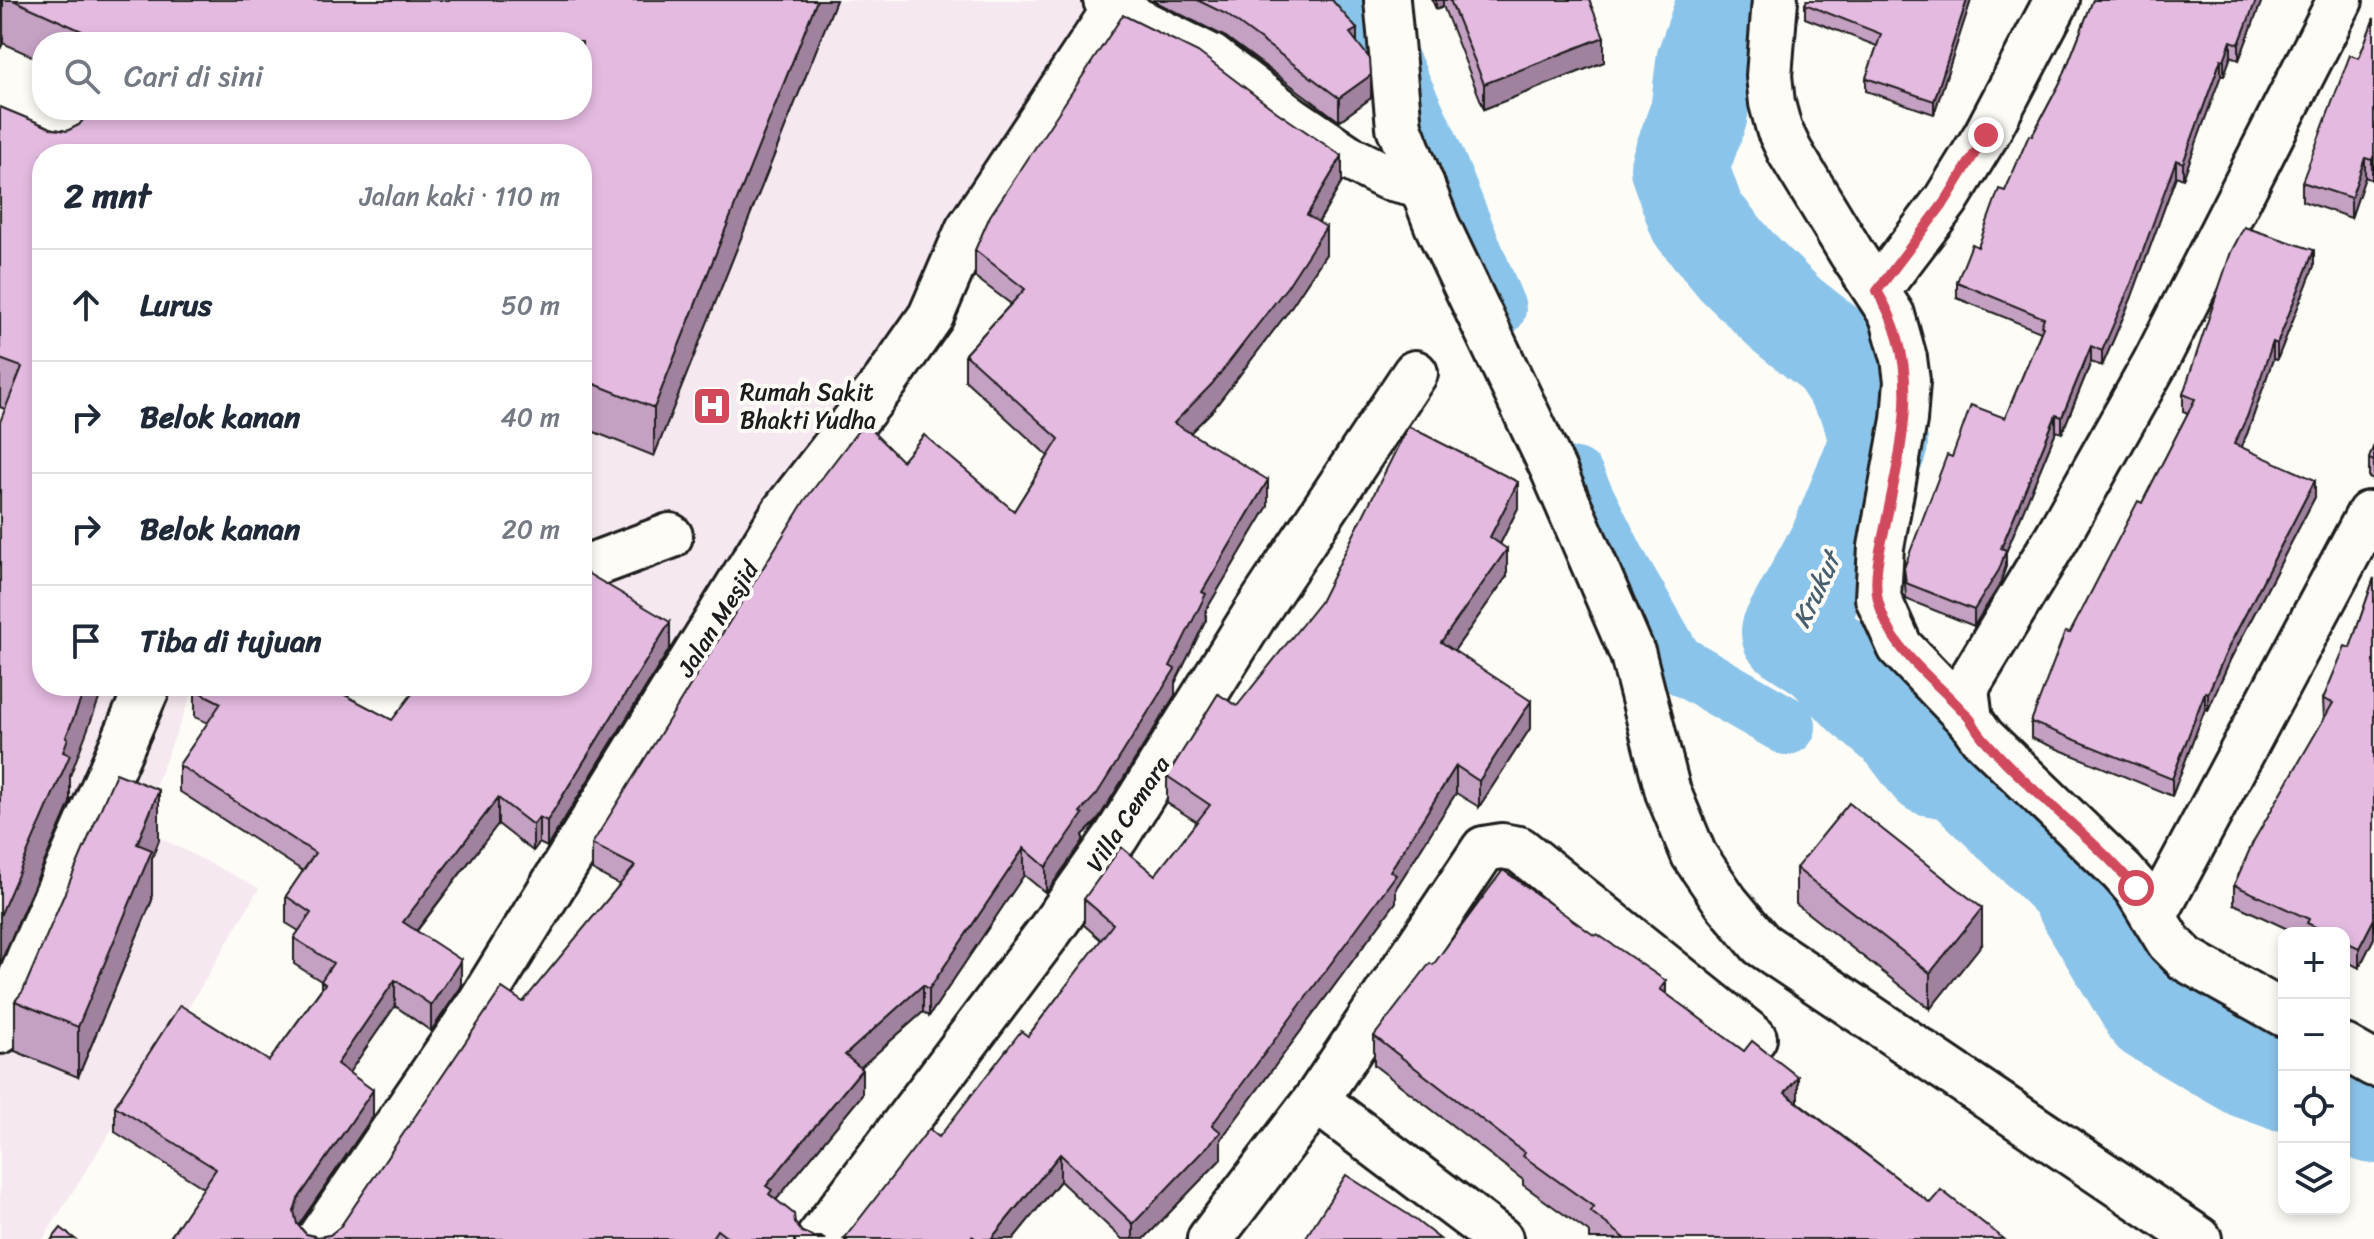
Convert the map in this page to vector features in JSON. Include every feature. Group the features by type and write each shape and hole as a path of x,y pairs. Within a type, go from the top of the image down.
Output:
{"street":[{"path":"1775,0 1769,76 1779,129 1798,166 1892,315 1899,334 1907,381 1904,420 1881,547 1878,598 1900,647 2011,768 2122,872 2169,942 2186,959 2278,1011"},
{"path":"1877,291 1954,187 1986,135 2057,0"},
{"path":"1970,720 1966,688 2059,534 2155,363 2340,0"},
{"path":"1108,4 1211,57 1292,119 1351,159 1387,177 1422,185"},
{"name":"Jalan Mesjid","path":"319,1239 475,1011 784,512 885,382 931,316 968,230 1108,19 1108,4"},
{"path":"1388,18 1399,127 1437,225 1593,558 1633,655 1668,792 1694,855 1726,902 1761,944 2199,1239"},
{"name":"Villa Cemara","path":"818,1239 1048,933 1116,837 1257,611 1415,373"},
{"path":"2154,917 2369,514"},
{"path":"592,565 670,536"},
{"path":"0,1031 144,696"},
{"path":"1210,1239 1316,1100 1484,849 1502,846 1519,849 1754,1038"},
{"path":"2350,1050 2374,1063"},
{"path":"1316,1100 1500,1239"}],"shaded area":[{"name":"Rumah Sakit Bhakti Yudha","path":"501,0 1077,0 1086,4 1025,127 913,319 770,492 672,649 592,601 592,144 472,144 550,120 592,120 592,32 563,32"},
{"path":"0,132 32,149 32,696 191,696 139,827 259,888 197,994 43,1239 0,1239"}],"building":[{"path":"13,0 817,0 654,408 592,383 592,144 32,144 32,696 82,696 66,737 63,752 70,755 0,916 0,422 22,367 0,359 0,107 53,129 67,131 83,120 592,120 592,32 84,32"},
{"path":"1197,0 1332,0 1357,29 1350,33 1370,59 1371,75 1339,98 1226,14"},
{"path":"1450,0 1589,0 1604,37 1484,84"},
{"path":"1807,0 1967,0 1934,101 1866,78 1881,34 1805,4"},
{"path":"2093,0 2256,0 2239,44 2231,41 2224,60 2221,59 2183,163 2176,160 2131,284 2102,351 2091,346 2062,417 2056,415 2001,548 2006,550 1999,570 1974,610 1906,583 1904,568 1947,455 1952,457 1971,405 2005,418 2044,318 1957,282 1972,244 1978,247 1999,189 2005,191 2029,135 2032,136 2062,79"},
{"path":"1123,15 1198,52 1342,156 1307,215 1326,227 1287,287 1212,384 1174,423 1268,480 1202,592 1206,594 1170,666 1175,669 1097,794 1080,812 1083,814 1046,867 1024,848 929,989 923,985 845,1055 862,1069 766,1186 772,1190 769,1194 794,1214 795,1223 802,1232 824,1239 729,1239 717,1230 711,1239 169,1239 216,1169 115,1106 180,1005 269,1061 325,984 321,981 333,963 294,938 311,913 286,896 315,853 179,765 221,703 207,696 347,696 392,720 410,696 592,696 592,576 670,622 547,821 539,817 533,825 498,798 403,922 461,960 431,1005 395,980 337,1064 373,1090 298,1199 294,1211 297,1224 306,1234 318,1237 330,1235 340,1227 502,988 523,1002 635,866 592,844 805,500 864,423 902,461 924,435 1014,511 1059,439 965,354 1025,289 975,250 990,216"},
{"path":"2374,18 2374,155 2372,160 2365,158 2351,198 2302,182 2350,55 2359,58"},
{"path":"2244,227 2314,250 2277,344 2273,342 2247,417 2234,444 2315,480 2208,693 2205,692 2172,779 2031,722 2065,632 2070,633 2195,399 2183,394 2231,252"},
{"path":"1408,426 1518,482 1490,537 1507,549 1441,642 1531,701 1479,781 1456,766 1390,871 1396,875 1212,1125 1221,1132 1133,1224 1060,1154 991,1239 972,1236 970,1239 844,1239 929,1129 939,1137 1021,1031 1028,1036 1113,924 1084,899 1121,847 1155,875 1210,805 1167,776 1218,694 1237,706 1320,602"},
{"path":"2374,578 2374,919 2359,948 2350,944 2350,927 2315,927 2307,923 2309,919 2234,885 2253,842 2333,703 2323,699 2345,646 2350,648"},
{"path":"116,773 159,790 137,844 152,850 78,1027 15,1001 23,991"},
{"path":"1849,803 1982,908 1930,973 1796,868"},
{"path":"1503,870 1595,936 1597,934 1666,981 1660,989 1744,1051 1752,1041 1798,1077 1785,1093 1930,1203 1941,1190 2004,1239 1626,1239 1590,1211 1594,1207 1523,1156 1525,1153 1374,1036 1430,963 1433,965"},
{"path":"1346,1175 1440,1239 1308,1239 1306,1237"},
{"path":"61,1228 75,1239 52,1239"}],"waterway":[{"path":"1362,0 1429,143 1497,309"},
{"name":"Krukut","path":"1727,0 1705,63 1699,113 1679,168 1697,218 1736,265 1788,316 1835,353 1868,403 1879,443 1839,542 1790,632 1825,655 1863,695 1904,730 1932,767 1961,772 2074,882 2153,1014 2250,1070 2278,1080"},
{"path":"1575,477 1619,565 1675,662 1787,726"},
{"name":"Krukut","path":"2350,1106 2374,1115"}],"place":[{"name":"Rumah Sakit Bhakti Yudha","path":"712,406"}],"route":[{"path":"1986,135 1946,200 1877,291 1892,315 1899,334 1907,381 1904,420 1881,547 1878,598 1900,647 1924,674 1970,720 2011,768 2052,804 2136,888"}]}
